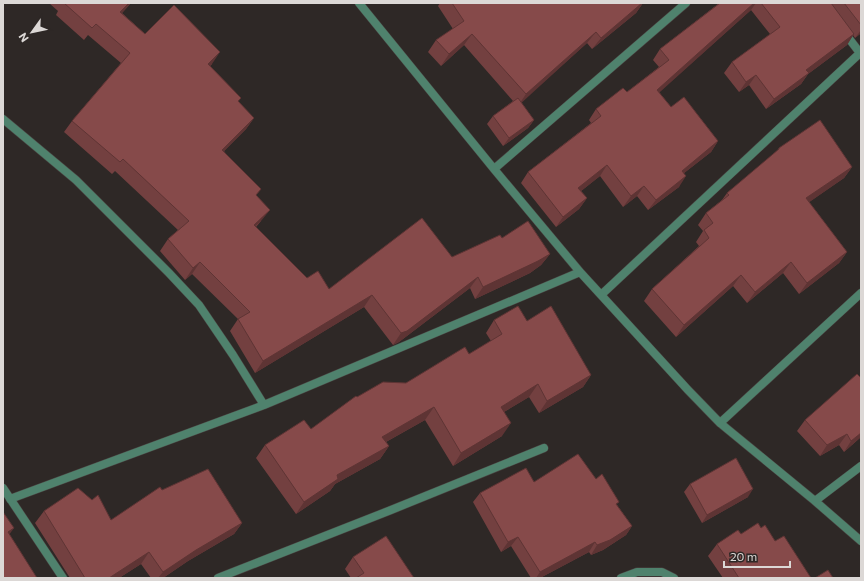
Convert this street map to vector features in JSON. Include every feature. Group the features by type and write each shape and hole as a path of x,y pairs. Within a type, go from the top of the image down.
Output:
{"street":[{"path":"359,3 580,272 688,390 720,423 815,500 861,541"},
{"path":"494,169 686,3"},
{"path":"601,295 861,53 841,28"},
{"path":"3,119 76,180 199,305 233,355 264,405"},
{"path":"10,499 264,405 580,272"},
{"path":"720,423 861,293"},
{"path":"218,578 392,510 544,448"},
{"path":"815,500 861,466"},
{"path":"3,488 63,578"},
{"path":"621,578 637,572 662,572 674,578"}],"building":[{"path":"64,3 129,3 120,12 145,34 174,5 220,52 208,64 241,98 238,101 254,118 222,150 261,189 256,195 270,210 254,225 307,278 318,271 329,289 422,218 452,257 500,235 502,238 528,221 550,254 483,287 478,277 407,331 401,333 372,295 263,361 238,319 250,312 200,262 193,268 168,239 189,221 123,159 120,162 72,121 130,53 96,24 92,28"},
{"path":"452,3 642,3 601,38 596,32 526,94 472,34 449,54 436,40 464,21"},
{"path":"720,3 754,3 657,90 671,107 684,97 718,141 682,171 686,176 656,200 644,186 631,196 607,165 578,188 587,198 563,217 528,172 601,116 596,109 623,88 627,92 669,60 660,49"},
{"path":"761,3 831,3 854,34 806,70 809,73 774,99 756,75 746,82 732,62 780,27"},
{"path":"844,3 861,3 861,25"},
{"path":"518,98 534,120 509,138 493,116"},
{"path":"820,120 852,167 806,198 847,252 807,283 791,262 755,292 741,275 684,325 652,289 709,238 704,230 713,223 706,213 729,195 727,193 779,148"},
{"path":"518,306 527,321 551,306 591,375 547,401 538,384 501,407 511,423 461,453 434,407 382,437 389,446 337,475 338,479 304,502 265,445 304,420 311,429 356,396 357,397 383,382 406,383 465,347 469,354 502,334 494,320"},
{"path":"857,374 861,378 861,433 851,441 847,434 827,445 805,420"},
{"path":"578,454 596,479 602,474 619,502 616,504 632,526 610,540 597,545 595,542 540,572 518,537 508,542 480,493 526,468 534,482"},
{"path":"736,458 753,489 707,515 690,484"},
{"path":"208,469 242,523 196,550 163,572 149,552 109,578 85,578 44,511 78,488 92,500 98,495 111,520 160,487 162,490"},
{"path":"3,512 14,528 8,532 37,578 3,578"},
{"path":"758,523 761,528 765,525 775,541 784,536 811,578 739,578 717,544 738,530 741,534"},
{"path":"386,536 414,578 356,578 364,573 353,557"},
{"path":"828,570 833,578 815,578"}]}
